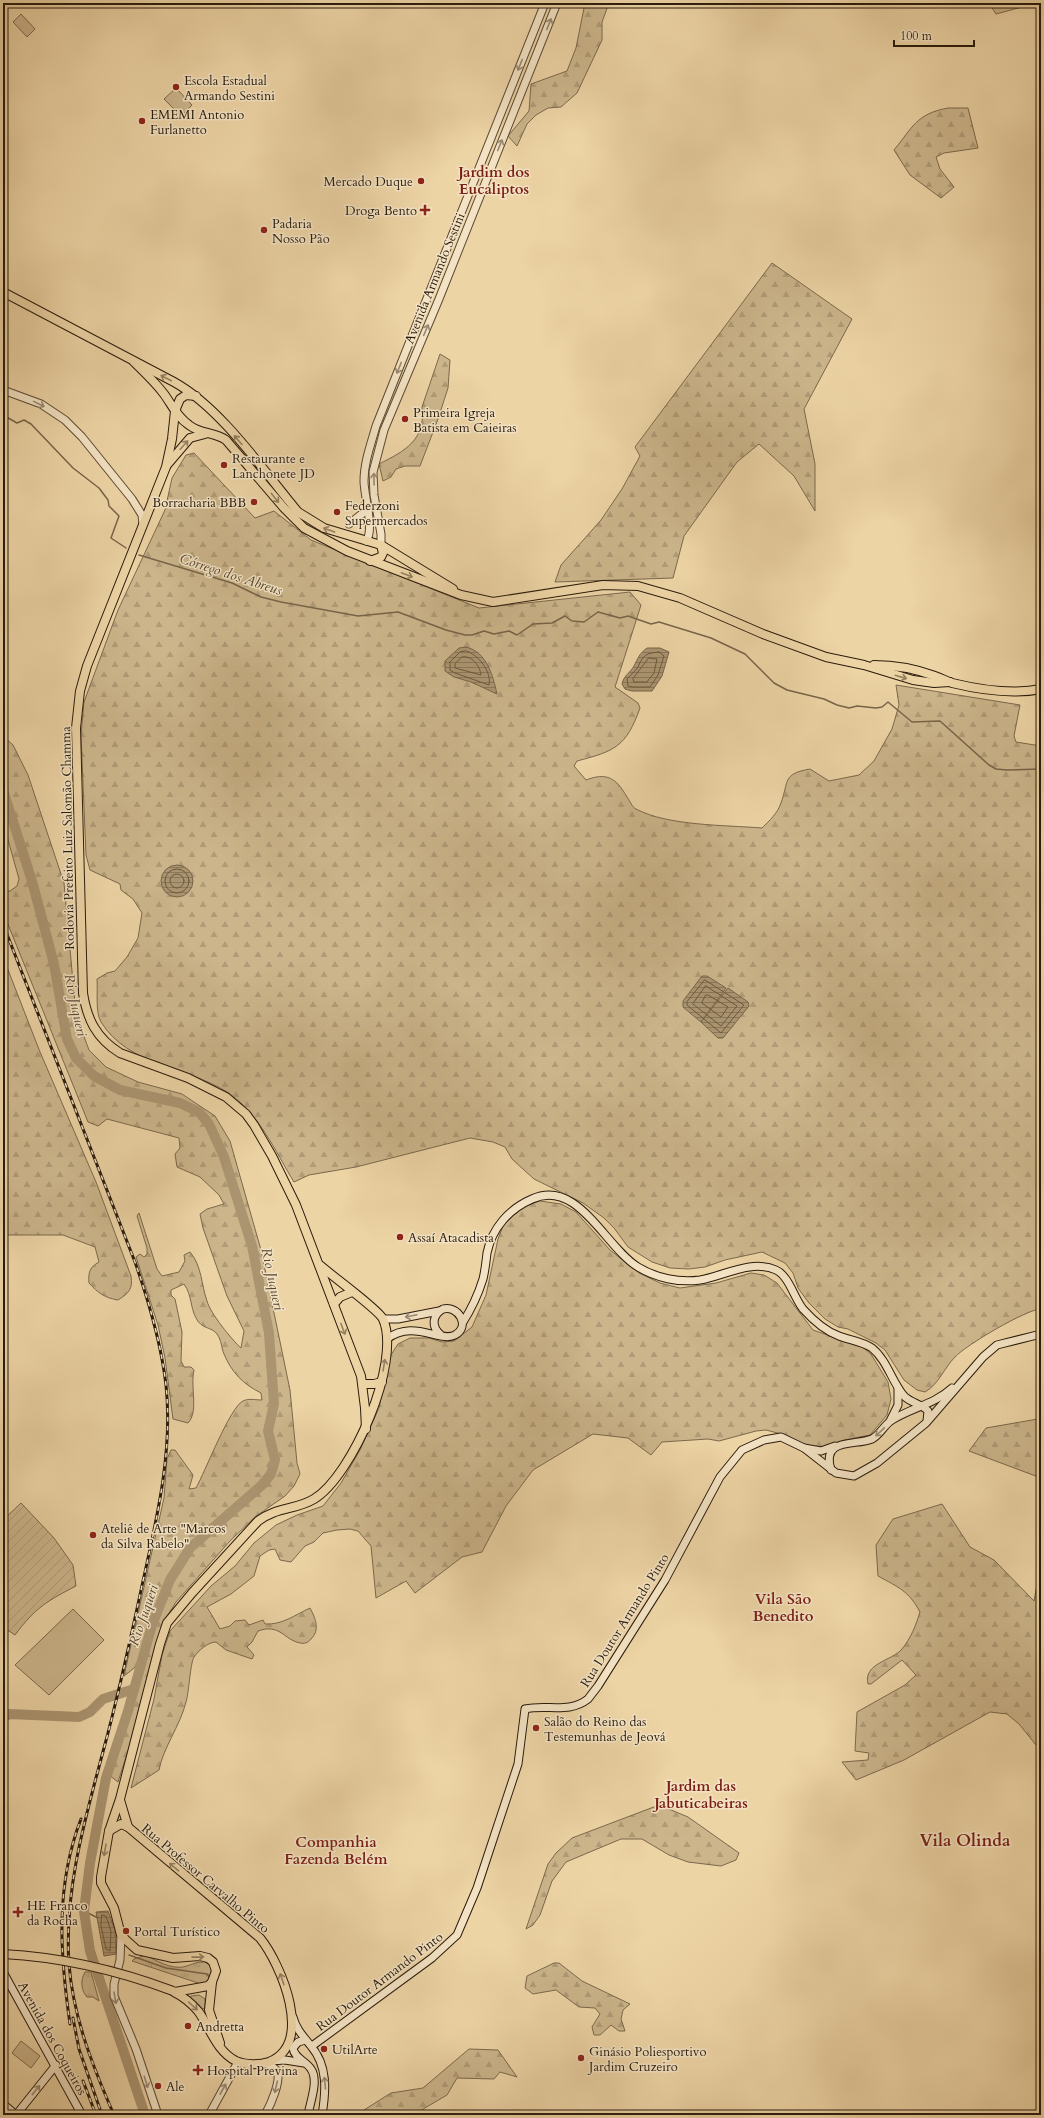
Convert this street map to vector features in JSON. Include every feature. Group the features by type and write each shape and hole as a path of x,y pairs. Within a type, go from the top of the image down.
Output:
{"main road":[{"name":"Avenida Armando Sestini","path":"366,541 370,532 366,502 365,469 376,426 545,3"},
{"name":"Avenida Armando Sestini","path":"381,545 381,534 374,495 374,472 384,430 439,298 557,3"},
{"path":"3,292 179,385 196,396 222,422 298,512 324,528 381,545 442,581 461,596"},
{"path":"134,362 159,388 174,411 195,430 218,435 226,440 284,508 304,528 318,537 370,561 461,596 493,602 603,585 638,586 702,606 784,642 826,657 864,665 913,680 934,683 950,682 1010,692 1041,689"},
{"path":"159,388 170,416 172,439"},
{"path":"3,390 41,404 66,420 82,437 132,499 142,515 143,525"},
{"path":"174,411 183,397 190,394 196,396"},
{"name":"Rodovia Prefeito Luiz Salomão Chamma","path":"174,411 172,439 166,467 87,666 77,708 80,900 83,993 85,1008 94,1028 111,1047 120,1053 226,1096 246,1114 272,1156 284,1180 320,1266 363,1384 366,1429"},
{"path":"166,467 190,438 208,433"},
{"path":"349,524 362,512 366,502"},
{"path":"370,561 381,557 383,553 381,545"},
{"path":"387,1339 399,1332 409,1331 441,1335 445,1337 455,1335 459,1332 463,1322 476,1302 494,1230 514,1208 533,1198 549,1194 573,1201 616,1248 638,1267 664,1278 700,1280 743,1267 767,1267 776,1270 783,1276 803,1308 815,1321 834,1334 872,1348 897,1382 903,1394 918,1406 928,1411 926,1423"},
{"name":"Rodovia Prefeito Luiz Salomão Chamma","path":"320,1266 383,1319"},
{"path":"334,1304 340,1297 352,1292"},
{"path":"158,2115 136,2049 114,1996 114,1984 121,1949 121,1934 114,1908 101,1883 109,1831 120,1799 160,1644 172,1616 250,1529 268,1514 314,1499 332,1483 366,1429 382,1382 387,1339 383,1319 398,1319 447,1308 456,1310 460,1313 463,1322"},
{"path":"439,1311 436,1314 434,1323 437,1332 441,1335"},
{"path":"804,1448 821,1451 838,1445 873,1439 890,1421 918,1406 946,1394 998,1345 1041,1334"},
{"path":"926,1423 970,1372"},
{"path":"363,1384 382,1382"},
{"path":"890,1421 899,1398 897,1382"},
{"name":"Rua Doutor Armando Pinto","path":"312,2046 432,1958 457,1935 477,1888 518,1764 525,1709 541,1707 567,1709 583,1703 588,1699 613,1664 665,1580 720,1477 742,1450 764,1440 781,1437 804,1448 831,1470 841,1475 854,1476 877,1463 926,1423"},
{"path":"831,1470 830,1457 838,1445"},
{"name":"Rua Professor Carvalho Pinto","path":"120,1799 128,1827 260,1938 275,1959 283,1980 296,2028 312,2046"},
{"path":"109,1831 121,1824 128,1827"},
{"path":"121,1934 134,1948 142,1951 173,1958 200,1956 208,1958 215,1966 216,1971 212,1982 209,2010 221,2048"},
{"path":"3,1954 51,1958 95,1966 142,1980 174,1992 198,2012 221,2048 238,2062 248,2064 286,2060 304,2063"},
{"name":"Avenida dos Coqueiros","path":"3,1972 56,2065 82,2115"},
{"path":"174,1992 201,1989 212,1982"},
{"path":"268,2062 284,2052 289,2045 292,2016"},
{"path":"306,2040 298,2042 293,2048 294,2053 313,2072 312,2097 309,2112"},
{"path":"312,2046 324,2075 325,2099 322,2113"},
{"path":"208,2115 238,2062"},
{"path":"265,2115 275,2092 278,2076 275,2069 268,2062"},
{"path":"3,2104 16,2115 56,2065"},
{"path":"312,2097 325,2099"},
{"path":"309,2112 316,2107 322,2113"}],"green space":[{"path":"585,3 609,3 602,22 602,40 577,93 561,107 548,108 536,115 527,124 517,146 508,136 529,111 531,84 567,71 576,48"},
{"path":"989,3 1027,3 1022,7 996,14"},
{"path":"21,14 35,29 27,37 13,22"},
{"path":"176,88 192,105 181,116 164,99"},
{"path":"948,108 968,108 978,148 944,153 936,157 940,169 954,187 941,198 910,175 894,150 911,128 922,118 929,114"},
{"path":"772,263 852,319 804,409 815,464 815,511 794,476 759,444 737,462 684,536 673,578 555,582 561,565 601,520 622,489 640,456 635,447"},
{"path":"440,354 450,360 448,388 420,466 405,466 396,469 391,477 383,481 379,464 405,449 412,443 421,428 422,407"},
{"path":"194,453 255,518 274,511 311,540 479,608 630,592 641,605 615,687 638,703 640,708 630,731 618,745 601,754 577,761 574,766 586,780 605,777 615,781 635,808 649,815 697,824 762,828 773,817 781,803 788,780 795,773 810,769 829,781 859,775 874,761 892,729 899,705 896,685 1020,705 1014,736 1016,742 1041,746 1041,1309 1023,1315 997,1328 971,1344 955,1357 930,1389 925,1392 917,1390 904,1380 885,1350 876,1343 848,1329 838,1327 825,1319 809,1303 798,1288 793,1273 785,1263 762,1252 725,1260 705,1267 689,1269 670,1268 652,1262 628,1247 614,1228 604,1218 583,1203 534,1179 512,1159 505,1147 493,1142 470,1138 356,1167 309,1175 294,1182 273,1145 257,1122 238,1101 227,1092 195,1077 142,1057 113,1037 99,1018 97,1007 97,979 107,973 115,971 127,957 138,938 142,913 133,899 121,890 120,884 90,870 86,855 81,735 84,702 118,610 165,510 172,478 186,455"},
{"path":"3,736 13,745 28,775 64,883 76,1015 89,1050 106,1067 138,1082 182,1094 215,1116 230,1141 261,1250 290,1390 297,1463 300,1474 294,1486 285,1496 255,1517 230,1541 176,1602 163,1623 135,1729 118,1782 109,1775 130,1712 142,1666 138,1665 124,1676 164,1498 167,1459 171,1450 175,1450 193,1475 189,1489 196,1488 231,1415 245,1400 262,1400 261,1393 243,1382 234,1372 227,1361 217,1334 198,1322 194,1314 187,1288 184,1284 171,1290 171,1295 175,1299 182,1332 181,1361 184,1367 191,1367 194,1370 194,1406 188,1423 173,1419 165,1358 158,1325 136,1257 140,1254 144,1257 147,1254 147,1248 137,1216 139,1213 157,1269 162,1276 179,1272 185,1261 184,1255 190,1252 194,1257 199,1269 205,1295 212,1312 232,1339 241,1348 244,1331 227,1296 203,1228 200,1214 207,1209 224,1204 219,1195 200,1177 177,1167 175,1154 180,1148 179,1138 107,1119 98,1126 88,1122 3,912 3,892 10,891 17,886 19,879 3,822"},
{"path":"3,957 40,1052 96,1182 131,1276 131,1287 125,1295 118,1300 109,1298 102,1294 89,1283 90,1270 99,1262 95,1247 63,1235 3,1235"},
{"path":"540,1201 561,1204 576,1212 610,1250 639,1273 660,1283 680,1288 716,1283 751,1273 764,1275 777,1283 813,1330 862,1347 871,1354 888,1382 891,1399 887,1415 870,1435 844,1440 825,1448 805,1445 785,1435 766,1430 756,1431 719,1441 708,1439 662,1442 651,1455 628,1438 593,1434 533,1470 506,1506 482,1552 462,1557 415,1593 406,1581 376,1598 371,1546 358,1531 350,1529 323,1533 314,1542 305,1546 291,1562 280,1560 275,1549 269,1550 260,1556 254,1576 231,1594 207,1607 220,1629 230,1626 235,1621 245,1620 249,1625 263,1620 265,1624 277,1623 310,1608 316,1624 314,1636 307,1642 301,1643 290,1639 277,1630 265,1629 258,1631 252,1642 247,1647 254,1655 252,1659 226,1650 216,1642 207,1645 194,1657 187,1698 183,1711 164,1753 159,1770 131,1788 154,1699 162,1655 170,1631 211,1586 235,1566 254,1543 276,1525 297,1515 323,1506 341,1483 360,1450 379,1408 389,1358 398,1344 410,1338 429,1338 442,1342 454,1341 472,1327 486,1295 498,1239 503,1226 509,1218 525,1206"},
{"path":"1041,1411 1041,1478 969,1451 986,1428 1038,1419"},
{"path":"21,1503 54,1538 73,1565 76,1586 42,1606 29,1618 15,1635 3,1627 3,1520"},
{"path":"942,1504 970,1547 994,1560 1034,1601 1041,1562 1041,1744 1036,1745 1019,1724 1007,1714 990,1712 904,1760 856,1780 842,1762 868,1760 869,1753 855,1751 857,1712 905,1685 916,1675 902,1660 871,1684 868,1684 870,1671 879,1663 897,1653 905,1645 913,1631 920,1612 907,1594 878,1576 876,1545 893,1519"},
{"path":"73,1609 104,1640 49,1695 15,1665"},
{"path":"659,1805 688,1817 739,1853 736,1860 721,1866 688,1862 669,1855 642,1839 621,1839 566,1862 552,1881 540,1915 533,1925 526,1929 548,1864 556,1853 572,1838"},
{"path":"146,1955 159,1962 174,1967 183,1967 201,1962 208,1963 212,1967 213,1976 207,1982 201,1984 132,1961"},
{"path":"554,1963 559,1963 582,1981 630,2004 623,2010 621,2019 625,2031 619,2031 611,2025 600,2035 594,2035 592,2027 600,2014 595,2008 579,2007 556,1990 533,1994 525,1988 527,1976"},
{"path":"85,1972 91,1972 99,2001 93,1997 87,1997 83,1991 82,1982"},
{"path":"199,1995 205,1999 205,2007 203,2009 190,1999 191,1996"},
{"path":"21,2041 40,2056 31,2068 12,2053"},
{"path":"469,2049 498,2050 517,2077 500,2072 494,2079 457,2078 447,2095 413,2115 361,2115 364,2110 391,2093 423,2088"}],"water":[{"path":"466,647 479,654 484,659 491,673 497,694 471,682 454,677 445,671 445,661 459,648"},
{"path":"647,648 660,648 669,652 662,676 652,691 632,691 625,689 622,684 624,678 640,654"},
{"path":"177,865 188,870 193,881 188,892 177,897 166,892 161,881 166,870"},
{"path":"702,976 707,976 726,988 701,1022 683,1007 683,1001"},
{"path":"728,988 748,1002 749,1006 723,1038 718,1038 701,1022"},
{"path":"108,1911 115,1930 116,1954 104,1956 96,1912"}],"waterway":[{"name":"Córrego dos Abreus","path":"3,415 17,423 24,420 31,424 73,468 99,488 108,500 109,506 119,516 111,538 126,548"},
{"name":"Córrego dos Abreus","path":"139,555 232,583 261,597 281,602 358,616 398,612 446,630 465,635 472,635 484,631 494,634 509,631 517,635 533,624 552,623 565,616 572,621 584,622 598,612 620,618 628,616 651,624 659,622 711,638 745,654 774,683 787,690 824,699 837,705 849,708 857,706 876,708 882,707 888,702 912,722 940,721 989,765 996,769 1041,769"},
{"name":"Rio Juqueri","path":"3,790 32,881 54,964 67,1039 76,1058 94,1076 120,1090 180,1103 199,1112 209,1124 224,1157 252,1246 269,1333 274,1404 268,1431 275,1460 271,1474 262,1485 190,1548 170,1580 152,1625 128,1711 106,1778 90,1863 84,1911 90,1951 145,2115"},
{"name":"Rio Juqueri","path":"3,1718 9,1714 79,1717 90,1712 103,1699 134,1689"},
{"path":"84,1911 98,1918"},
{"path":"129,1955 166,1968 207,1974 210,1978"}],"railway":[{"path":"3,924 135,1262 154,1323 166,1385 168,1410 167,1435 158,1509 120,1686 83,1828 73,1882 68,1936 71,1984 79,2022 99,2079 114,2115"},
{"path":"70,2024 62,1946 63,1895 73,1844 81,1819"},
{"path":"73,2018 79,2049 102,2115"},
{"path":"83,2081 96,2115"}],"place":[{"name":"Escola Estadual Armando Sestini","path":"176,87"},
{"name":"EMEMI Antonio Furlanetto","path":"142,121"},
{"name":"Mercado Duque","path":"421,181"},
{"name":"Droga Bento","path":"425,210"},
{"name":"Padaria Nosso Pão","path":"264,230"},
{"name":"Primeira Igreja Batista em Caieiras","path":"405,419"},
{"name":"Restaurante e Lanchonete JD","path":"224,465"},
{"name":"Borracharia BBB","path":"254,502"},
{"name":"Federzoni Supermercados","path":"337,512"},
{"name":"Assaí Atacadista","path":"400,1237"},
{"name":"Ateliê de Arte \"Marcos da Silva Rabelo\"","path":"93,1535"},
{"name":"Salão do Reino das Testemunhas de Jeová","path":"536,1728"},
{"name":"HE Franco da Rocha","path":"18,1912"},
{"name":"Portal Turístico","path":"126,1931"},
{"name":"Andretta","path":"188,2026"},
{"name":"UtilArte","path":"324,2049"},
{"name":"Ginásio Poliesportivo Jardim Cruzeiro","path":"581,2058"},
{"name":"Hospital Previna","path":"198,2070"},
{"name":"Ale","path":"158,2086"}],"district":[{"name":"Jardim dos Eucaliptos","path":"494,180"},
{"name":"Vila São Benedito","path":"783,1608"},
{"name":"Jardim das Jabuticabeiras","path":"701,1794"},
{"name":"Vila Olinda","path":"965,1840"},
{"name":"Companhia Fazenda Belém","path":"336,1850"}]}
